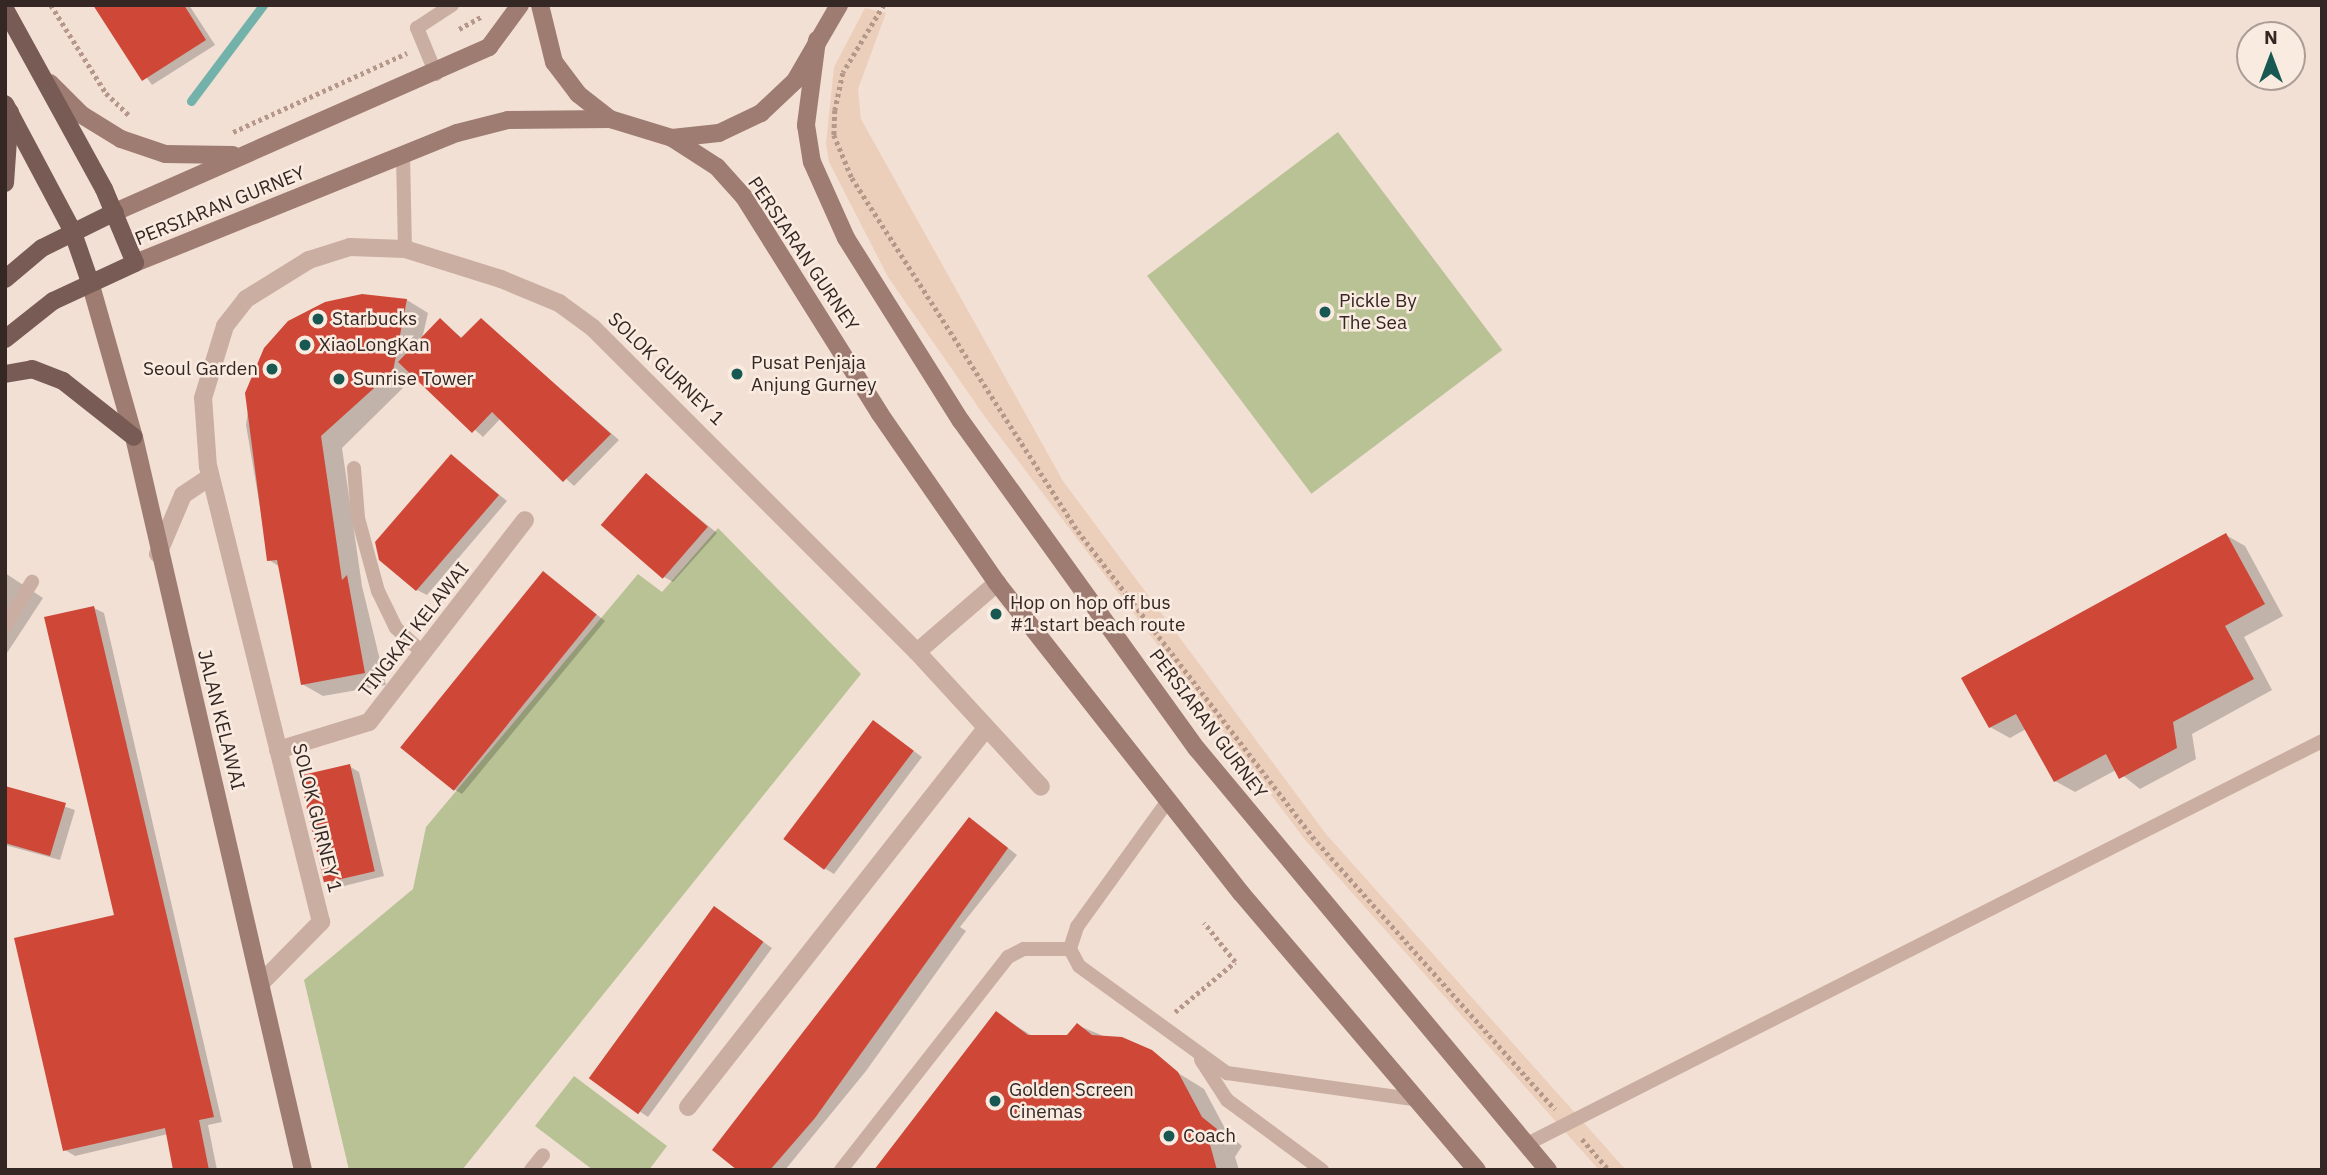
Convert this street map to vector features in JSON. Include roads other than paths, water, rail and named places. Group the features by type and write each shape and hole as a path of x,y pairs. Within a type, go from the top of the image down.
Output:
{"main road":[{"name":"PERSIARAN GURNEY","path":"5,279 72,230 436,74 489,47 520,5"},
{"path":"540,5 554,62 578,94 610,119 672,138 719,133 761,113 795,81 839,5"},
{"path":"5,9 50,83 115,212 135,263"},
{"name":"PERSIARAN GURNEY","path":"817,40 806,125 812,162 846,238 961,421 1197,749 1548,1170"},
{"path":"50,83 82,115 121,139 165,154 210,158 256,152"},
{"path":"5,183 8,108"},
{"path":"8,108 72,230 90,282"},
{"name":"PERSIARAN GURNEY","path":"5,339 90,282 403,155 508,120 610,119"},
{"name":"PERSIARAN GURNEY","path":"672,138 717,167 744,197 880,414 997,583 1167,802 1410,1099 1477,1170"},
{"name":"JALAN KELAWAI","path":"90,282 134,437 158,555 303,1170"},
{"path":"5,374 32,369 62,381 134,437"}],"street":[{"name":"SOLOK GURNEY 1","path":"261,984 321,922 210,477 203,432 209,364 225,326 246,299 309,260 350,247 405,249 559,303 593,328 636,364 918,652 1041,788"},
{"path":"158,555 183,495 210,477"},
{"name":"TINGKAT KELAWAI","path":"278,750 369,722 525,520"},
{"path":"918,652 997,583"},
{"path":"688,1107 985,729"}],"lane":[{"path":"436,74 416,27 422,19 452,5"},
{"path":"403,155 405,249"},
{"path":"354,468 358,518 378,592 396,628 423,653"},
{"path":"5,626 32,582"},
{"path":"1527,1144 2322,741"},
{"path":"1167,802 1077,927 1070,949 1079,966 1200,1059 1247,1077 1410,1099"},
{"path":"841,1170 1009,957 1024,949 1070,949"},
{"path":"1200,1059 1227,1100 1322,1170"},
{"path":"531,1170 543,1154"}],"waterway":[{"path":"191,101 263,5"}],"place":[{"name":"Pickle By The Sea","path":"1325,312"},
{"name":"Starbucks","path":"318,319"},
{"name":"XiaoLongKan","path":"305,345"},
{"name":"Seoul Garden","path":"272,369"},
{"name":"Pusat Penjaja Anjung Gurney","path":"737,374"},
{"name":"Sunrise Tower","path":"339,379"},
{"name":"Hop on hop off bus #1 start beach route","path":"996,614"},
{"name":"Golden Screen Cinemas","path":"995,1101"},
{"name":"Coach","path":"1169,1136"}]}
